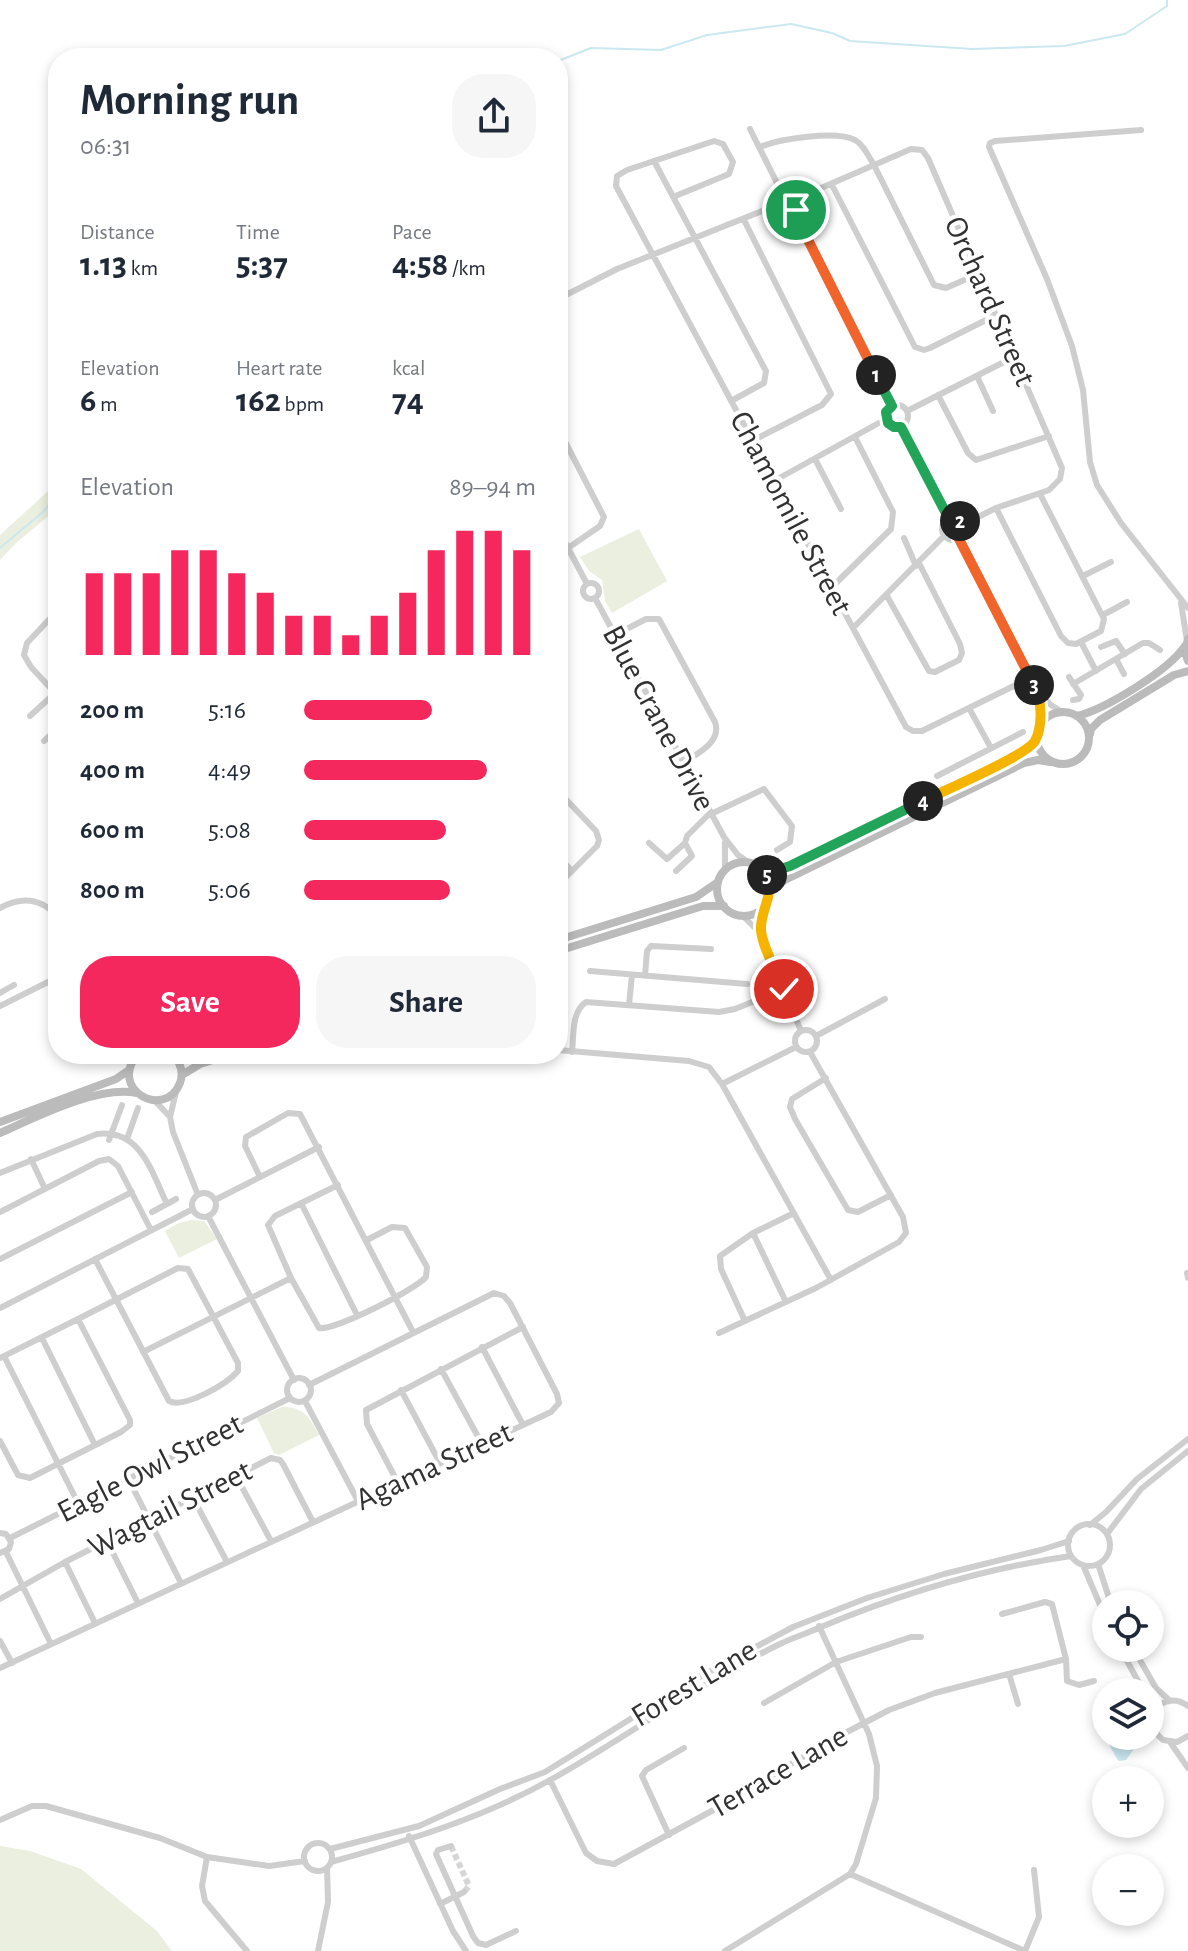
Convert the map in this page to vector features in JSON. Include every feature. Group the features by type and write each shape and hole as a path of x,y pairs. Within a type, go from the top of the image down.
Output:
{"street":[{"path":"750,129 782,193"},
{"path":"1141,130 995,141 989,147 1047,279 1072,346 1083,390 1090,462 1097,485 1121,523 1188,608"},
{"path":"760,147 788,139 845,137 861,144 934,285 946,288 978,274"},
{"path":"673,197 729,174 733,162 726,147 714,141 654,161 673,197 766,371 764,383 731,401"},
{"name":"Orchard Street","path":"798,198 911,149 922,150 1061,463 1062,474 1053,488 1040,494"},
{"name":"Chamomile Street","path":"654,161 617,176 617,190 909,729 922,731 1030,678"},
{"path":"832,185 915,347 930,348 996,315"},
{"path":"791,192 798,198 799,204 794,212 783,213 777,205 782,193 791,192"},
{"path":"568,294 609,272 777,205"},
{"path":"794,212 892,406"},
{"path":"744,220 831,394 822,405 752,441"},
{"path":"907,411 1014,357"},
{"path":"977,376 993,411"},
{"path":"938,395 968,453 976,460 1049,436"},
{"path":"892,406 902,406 907,411 907,422 901,427 890,425 886,419 886,412 892,406"},
{"path":"774,481 886,419"},
{"path":"901,427 949,519"},
{"path":"831,588 894,524 893,512 855,437"},
{"path":"568,447 604,517 600,526 568,544"},
{"path":"815,459 841,509"},
{"path":"964,524 996,508 1040,494 1103,615 1105,623 1101,631 1081,642 1068,643 1061,636 996,508"},
{"path":"853,628 944,536 943,526 949,519 956,518 964,524"},
{"path":"944,536 950,540 959,539 964,534 964,524"},
{"path":"887,596 929,671 935,672 959,660 962,653 960,644 904,538"},
{"path":"959,539 1038,692 1062,712 1077,716 1094,711 1166,667 1187,642"},
{"path":"568,549 587,584"},
{"path":"1083,576 1111,562"},
{"path":"587,584 598,587 595,598 585,596 583,591 587,584"},
{"name":"Blue Crane Drive","path":"595,598 710,814 738,855 748,862"},
{"path":"1180,599 1188,661"},
{"path":"1103,615 1127,602"},
{"path":"615,635 646,619 659,619 712,716 717,727 715,737 683,763"},
{"path":"48,621 24,649 26,660 48,683"},
{"path":"1101,647 1116,641 1125,654"},
{"path":"1081,642 1096,671"},
{"path":"1073,684 1146,642 1160,650"},
{"path":"1116,659 1124,674"},
{"path":"770,892 785,880 1024,763 1038,760 1063,765 1076,761 1085,752 1091,729 1100,720 1167,679 1188,671"},
{"path":"1069,677 1081,697 1073,700"},
{"path":"1038,692 1040,724 1036,740 1040,753 1050,762"},
{"path":"30,716 48,699"},
{"path":"969,708 991,748"},
{"path":"1040,724 1049,715 1062,712"},
{"path":"1077,716 1086,726 1089,739"},
{"path":"937,776 1023,732"},
{"path":"44,741 48,737"},
{"path":"568,937 696,897 718,882 725,870 740,862 782,869 802,861 1020,753 1036,740"},
{"path":"649,843 667,859 710,814 764,789 792,826 790,842 777,850"},
{"path":"568,802 599,837 597,846 568,875"},
{"name":"Blue Crane Drive","path":"724,837 725,870"},
{"path":"676,871 692,856 685,843"},
{"path":"568,867 572,871"},
{"path":"761,934 770,892 769,879 762,868"},
{"path":"718,882 718,892 724,906"},
{"path":"0,908 19,900 36,901 48,907"},
{"path":"742,915 754,913 765,905"},
{"path":"568,948 703,906 724,906 742,915 761,934 801,1031"},
{"path":"645,976 647,951 651,946 711,949"},
{"path":"590,971 747,984"},
{"path":"629,1005 632,975"},
{"path":"0,1006 48,982"},
{"path":"0,993 14,985"},
{"path":"572,1052 576,1015 582,1004 590,1002 724,1012 784,989"},
{"path":"816,1036 885,999"},
{"path":"810,1052 796,1047 795,1038 801,1031 808,1030 816,1036"},
{"path":"810,1052 816,1045 816,1036"},
{"path":"722,1084 796,1047"},
{"path":"568,1051 696,1062 709,1067 722,1084 831,1280"},
{"path":"719,1333 831,1280 899,1242 906,1233 906,1222 810,1052"},
{"path":"132,1064 130,1082 137,1093"},
{"path":"178,1064 182,1075"},
{"path":"198,1195 178,1149 170,1117 182,1075 200,1064"},
{"path":"0,1122 116,1079 129,1070"},
{"path":"826,1078 795,1095 790,1103 791,1112 802,1133 848,1210 858,1212 891,1195"},
{"path":"154,1100 168,1097 176,1090"},
{"path":"0,1133 118,1091 137,1093 154,1100 170,1117"},
{"path":"110,1137 122,1105"},
{"path":"127,1139 138,1108"},
{"path":"260,1177 245,1146 246,1137 288,1113 296,1112 305,1118 413,1332"},
{"path":"0,1173 97,1134 127,1139 138,1147 167,1204"},
{"path":"215,1200 319,1147"},
{"path":"31,1159 45,1189"},
{"path":"0,1212 104,1159 114,1162 151,1230"},
{"path":"338,1185 275,1216 268,1225 291,1278 319,1328 328,1329 395,1297 423,1281 428,1272 405,1228 392,1227 367,1240"},
{"path":"0,1259 132,1192"},
{"path":"210,1194 215,1200 216,1207 208,1216 201,1216 193,1209 193,1201 198,1195 210,1194"},
{"path":"152,1212 176,1199"},
{"path":"301,1203 357,1315"},
{"path":"0,1308 193,1209"},
{"path":"745,1321 719,1260 724,1251 794,1213"},
{"path":"208,1216 294,1380"},
{"path":"753,1233 786,1302"},
{"path":"78,1503 2,1357 116,1299 183,1267 192,1273 238,1363 238,1371 228,1380 184,1403 174,1404 165,1396 116,1299 95,1259"},
{"path":"143,1352 291,1278"},
{"name":"Agama Street","path":"0,1668 523,1425 554,1410 559,1400 507,1299 494,1293 309,1385"},
{"path":"0,1441 15,1471 21,1478 30,1478 127,1429 130,1420 78,1319"},
{"path":"398,1483 365,1414 369,1406 523,1327"},
{"path":"42,1338 95,1445"},
{"path":"482,1347 523,1425"},
{"path":"441,1369 482,1444"},
{"path":"302,1379 309,1385 310,1395 305,1401 290,1398 287,1389 294,1380 302,1379"},
{"path":"401,1390 440,1463"},
{"name":"Eagle Owl Street","path":"10,1538 290,1398"},
{"path":"305,1401 358,1501"},
{"path":"1094,1590 1083,1565 1071,1556 1069,1541 1076,1529 1090,1525 1137,1479 1188,1439"},
{"path":"1083,1565 1098,1564 1109,1551 1107,1534 1141,1489 1188,1451"},
{"name":"Wagtail Street","path":"0,1599 65,1562 267,1459 280,1460 313,1522"},
{"path":"236,1476 271,1541"},
{"path":"128,1478 181,1583"},
{"path":"193,1498 227,1562"},
{"path":"1090,1525 1107,1534"},
{"path":"0,1533 10,1538 11,1546 3,1552 51,1644"},
{"path":"107,1541 138,1603"},
{"name":"Forest Lane","path":"330,1849 406,1830 448,1815 500,1789 545,1772 732,1658 793,1627 867,1598 944,1574 1069,1541"},
{"path":"1048,1548 1049,1559"},
{"name":"Forest Lane","path":"329,1865 476,1816 550,1781 706,1683 782,1643 861,1610 937,1586 1071,1556"},
{"path":"65,1562 95,1623"},
{"path":"1098,1564 1106,1590"},
{"path":"1002,1614 1045,1602 1052,1604 1066,1659 1067,1681 1079,1685 1092,1682"},
{"path":"725,1951 850,1874 872,1814 878,1783 874,1750 816,1619"},
{"path":"764,1703 836,1662 911,1637 921,1637"},
{"path":"0,1641 12,1663"},
{"name":"Terrace Lane","path":"545,1772 586,1853 608,1865 621,1862 863,1722 915,1699 1066,1659"},
{"path":"1141,1662 1156,1688 1170,1701"},
{"path":"1009,1674 1018,1704"},
{"path":"1164,1704 1182,1702 1188,1706"},
{"path":"1170,1742 1188,1736"},
{"path":"1164,1739 1170,1742 1188,1768"},
{"path":"669,1835 642,1776 646,1770 684,1748"},
{"path":"0,1820 32,1806 46,1806 160,1838 207,1857 269,1866 305,1861"},
{"path":"406,1830 457,1940 466,1951"},
{"path":"305,1861 306,1851 312,1845 321,1844 330,1849 326,1914 318,1951"},
{"path":"451,1846 438,1850 436,1854 473,1936 482,1945 516,1931"},
{"path":"207,1857 202,1886 205,1901 247,1951"},
{"path":"305,1861 328,1892"},
{"path":"314,1870 329,1865"},
{"path":"850,1874 1025,1951 1039,1917 1034,1870"},
{"path":"440,1904 464,1892"}],"green space":[{"path":"48,491 48,516 0,560 0,535"},
{"path":"639,529 667,581 612,613 605,601 602,580 589,571 580,557"},
{"path":"191,1220 204,1221 217,1239 179,1258 165,1231"},
{"path":"282,1407 295,1408 305,1414 319,1435 279,1455 274,1453 257,1418"},
{"path":"0,1846 30,1851 81,1869 157,1931 172,1951 0,1951"}],"water":[{"path":"1113,1750 1133,1750 1126,1760 1119,1761"}],"waterway":[{"path":"568,57 591,48 661,50 707,35 791,24 832,33 850,41 972,49 1064,46 1125,34 1167,6 1167,0"},
{"path":"0,548 48,506"}],"tunnel":[{"path":"451,1846 469,1886 464,1892"}],"route":[{"path":"784,989 761,934 763,912 771,885 762,868 775,871 802,861 1026,750 1036,740 1040,724 1038,692 959,539 964,534 964,524 956,518 949,519 901,427 888,423 886,412 892,406 794,212 796,210"}]}
